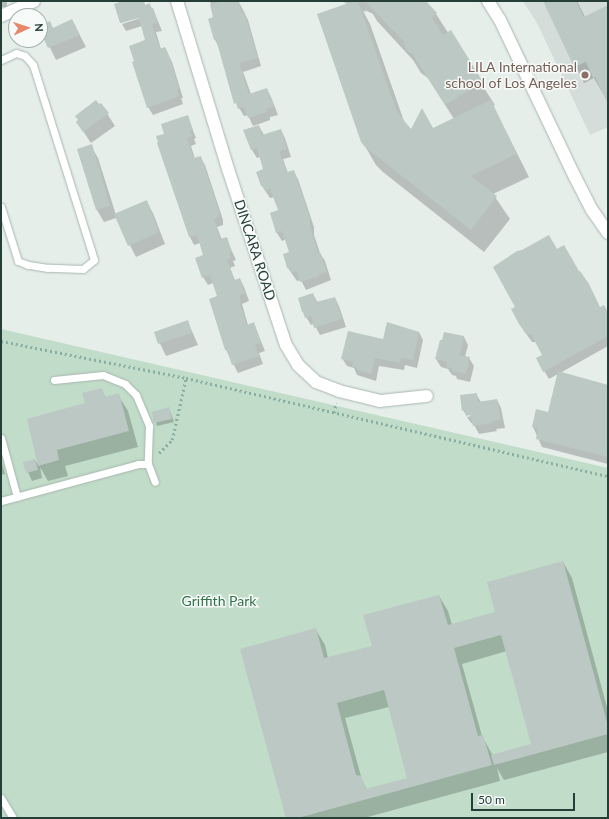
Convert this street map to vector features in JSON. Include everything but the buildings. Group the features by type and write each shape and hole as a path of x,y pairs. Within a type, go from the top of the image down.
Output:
{"street":[{"path":"1,16 34,1"},
{"name":"DINCARA ROAD","path":"177,1 238,199 286,345 298,365 316,382 339,391 380,401 427,396"},
{"path":"488,1 500,20 592,210 608,233"}],"lane":[{"path":"1,60 16,53 25,56 33,65 94,260 83,269 48,268 28,265 18,261 1,207"},
{"path":"54,380 103,375 125,384 136,395 149,426 148,464 155,482"},
{"path":"1,438 17,497"},
{"path":"1,501 138,464 148,464"},
{"path":"1,798 13,818"}],"path":[{"path":"1,341 186,378 608,476"},
{"path":"148,464 172,440 186,378"}],"shaded area":[{"name":"LILA International school of Los Angeles","path":"523,1 608,1 608,127 590,135 537,23"}],"green space":[{"name":"Griffith Park","path":"1,329 608,468 608,818 1,818"}],"place":[{"name":"LILA International school of Los Angeles","path":"585,75"}]}
